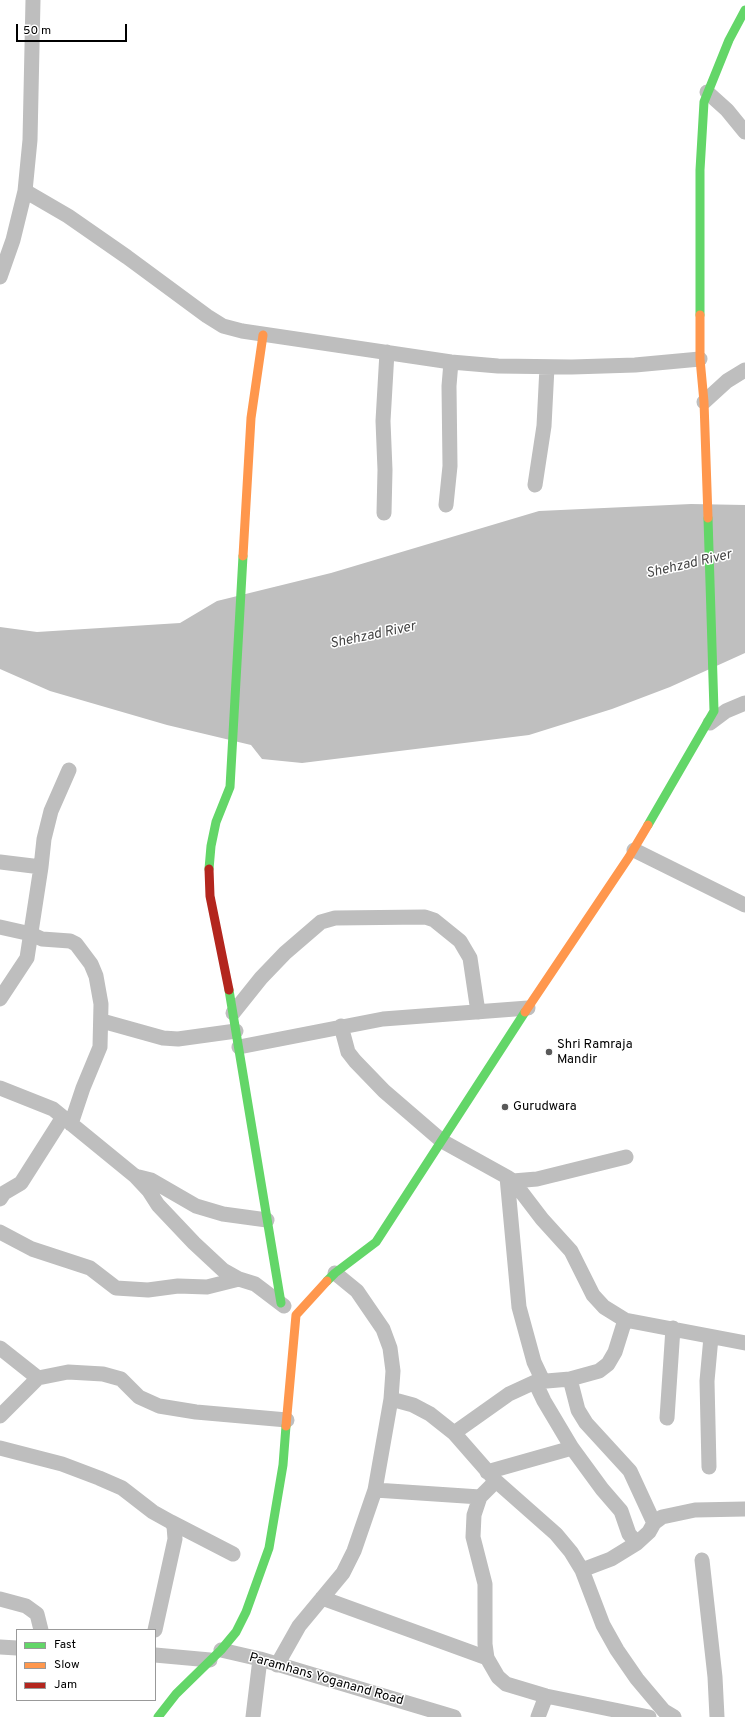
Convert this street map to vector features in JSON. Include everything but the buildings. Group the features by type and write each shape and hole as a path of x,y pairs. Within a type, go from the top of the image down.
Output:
{"main road":[{"path":"158,1717 176,1694 216,1655 236,1632 246,1612 269,1548 283,1465 296,1315 335,1273 376,1242 528,1008 634,850 714,711 704,402 700,359 700,170 704,102 729,40 745,10"},
{"path":"263,335 251,424 230,787 216,822 211,846 209,874 210,896 239,1047 281,1303"}],"street":[{"path":"0,277 13,240 25,191 30,140 33,0"},
{"path":"707,92 727,110 745,132"},
{"path":"25,191 68,216 127,257 206,316 223,326 242,331 451,362 498,366 547,367 635,365 700,359"},
{"path":"384,513 385,470 383,421 387,352"},
{"path":"446,505 450,466 449,386 451,362"},
{"path":"535,485 544,426 547,367"},
{"path":"704,402 728,381 745,370"},
{"path":"706,726 726,711 745,703"},
{"path":"0,999 27,958 42,867 44,839 51,811 69,770"},
{"path":"634,850 745,905"},
{"path":"0,862 42,867"},
{"path":"233,1013 261,978 285,953 321,922 335,918 425,917 434,920 460,941 470,958 478,1012"},
{"path":"0,927 31,934 42,940 70,941 76,944 90,964 96,976 101,1004 102,1021 100,1047 83,1088 67,1120 21,1184 4,1193 0,1199"},
{"path":"239,1047 341,1026 382,1020 528,1008"},
{"path":"102,1021 163,1038 178,1039 236,1031"},
{"path":"341,1026 348,1052 384,1091 442,1141 510,1179 542,1219 571,1251 594,1295 604,1307 625,1320 745,1343"},
{"path":"0,1088 53,1109 135,1176 149,1191 158,1205 194,1243 224,1270 239,1279 255,1284 296,1315"},
{"path":"510,1179 537,1179 626,1157"},
{"path":"135,1176 151,1180 196,1206 223,1214 267,1220"},
{"path":"510,1179 519,1307 544,1401 572,1448 602,1489 621,1511 629,1534 637,1543"},
{"path":"0,1232 32,1249 90,1268 116,1288 148,1290 178,1286 207,1287 239,1279"},
{"path":"277,1665 299,1626 343,1573 354,1550 375,1490 391,1399 393,1371 390,1348 383,1328 357,1291 335,1273"},
{"path":"454,1434 509,1394 539,1382 570,1379 599,1370 608,1364 615,1352 625,1320"},
{"path":"667,1418 673,1328"},
{"path":"709,1467 707,1381 711,1337"},
{"path":"0,1348 38,1378"},
{"path":"3,1408 38,1378 68,1372 103,1374 120,1379 139,1397 159,1406 196,1412 287,1420"},
{"path":"570,1379 578,1410 586,1423 630,1471 654,1523"},
{"path":"391,1399 413,1405 430,1414 454,1434 491,1477 556,1534 571,1552 582,1570 602,1625 617,1650 637,1679 666,1715"},
{"path":"0,1448 62,1464 122,1488 152,1512 233,1554"},
{"path":"572,1448 491,1477 480,1497 474,1515 473,1537 485,1584 485,1644 487,1658 498,1678 506,1684 546,1696 649,1717"},
{"path":"375,1490 480,1497"},
{"path":"582,1570 611,1559 637,1543 650,1532 654,1523 662,1518 695,1510 745,1509"},
{"path":"155,1629 175,1539 174,1526 171,1522"},
{"path":"702,1560 715,1677 717,1717"},
{"path":"322,1598 487,1658"},
{"path":"0,1599 26,1606 37,1614 42,1629"},
{"path":"0,1647 16,1648"},
{"name":"Paramhans Yoganand Road","path":"156,1655 216,1655 260,1660 454,1717"},
{"path":"253,1717 260,1660"},
{"path":"538,1717 546,1696"}],"water":[{"name":"Shehzad River","path":"691,504 745,505 745,653 670,687 612,709 529,735 302,763 262,759 251,745 167,725 50,691 0,669 0,627 37,632 180,623 217,601 331,573 539,511"}],"traffic: fast":[{"path":"700,315 700,170 704,102 729,40 745,10"},
{"path":"648,825 714,711 708,518"},
{"path":"209,869 211,846 216,822 230,787 243,556"},
{"path":"229,990 281,1303"},
{"path":"327,1281 335,1273 376,1242 525,1012"},
{"path":"158,1717 176,1694 221,1650 236,1632 246,1612 269,1548 283,1465 286,1426"}],"traffic: slow":[{"path":"700,315 700,359 704,402 708,518"},
{"path":"243,556 251,418 263,335"},
{"path":"525,1012 629,857 648,825"},
{"path":"286,1426 296,1315 327,1281"}],"traffic: jam":[{"path":"209,869 210,896 229,990"}],"place":[{"name":"Shri Ramraja Mandir","path":"549,1052"},
{"name":"Gurudwara","path":"505,1107"}]}
